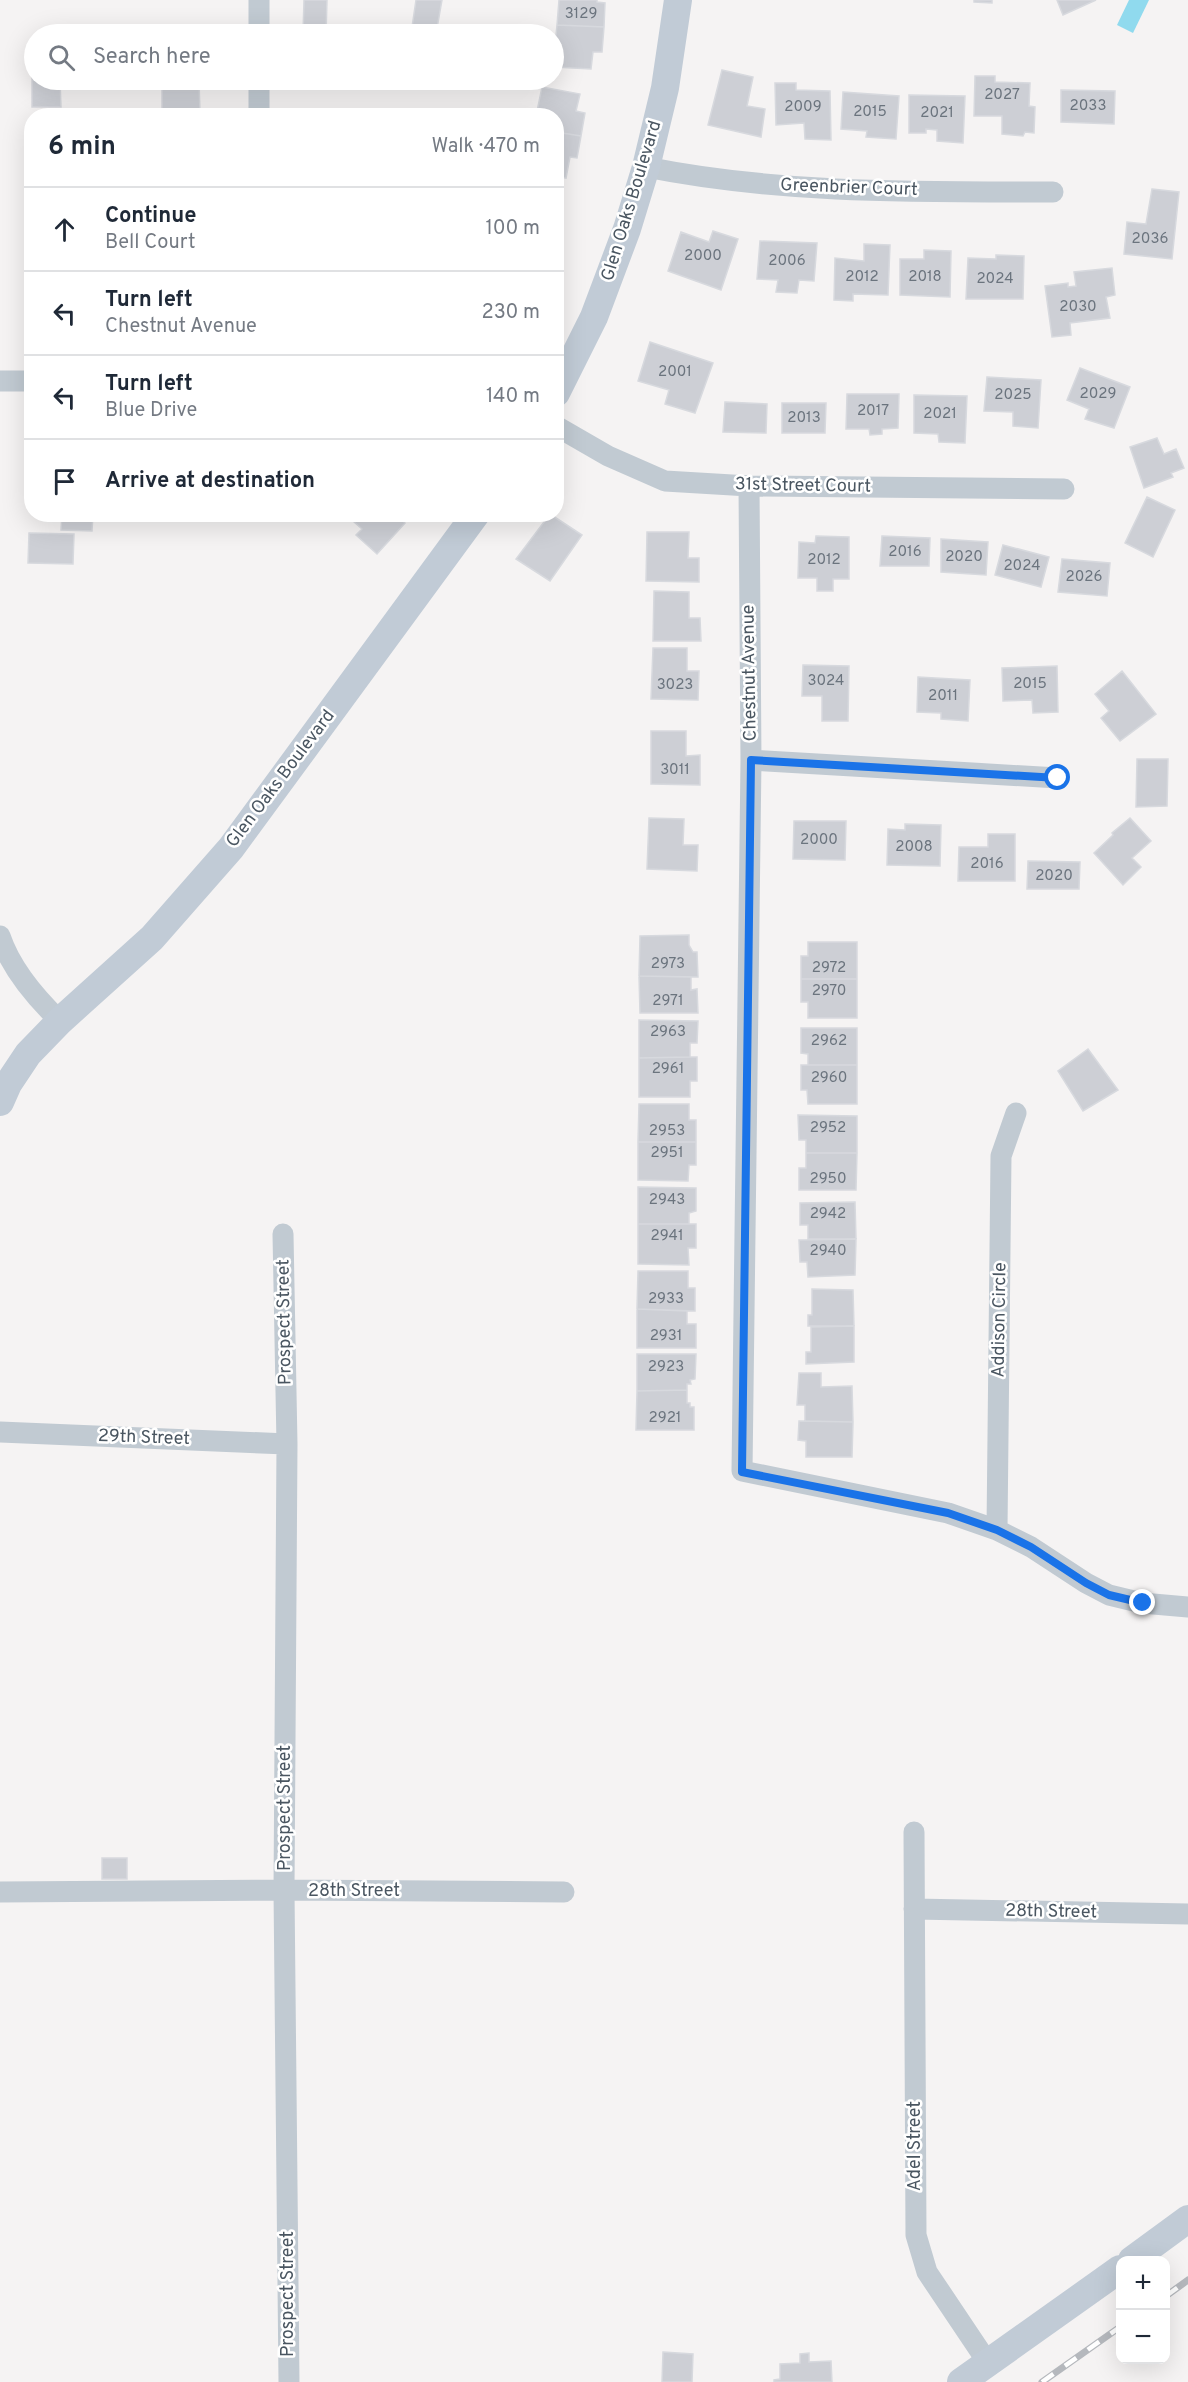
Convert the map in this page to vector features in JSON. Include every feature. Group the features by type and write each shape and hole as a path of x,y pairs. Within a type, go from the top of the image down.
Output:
{"main road":[{"name":"Glen Oaks Boulevard","path":"564,377 594,317 627,229 646,167 664,88 678,0"},
{"name":"Glen Oaks Boulevard","path":"0,1102 8,1084 28,1054 60,1021 152,938 231,848 470,522"},
{"path":"1137,2256 1188,2219"},
{"path":"961,2382 1116,2272"}],"street":[{"path":"259,0 259,24"},
{"path":"259,90 259,108"},
{"name":"Greenbrier Court","path":"646,167 794,188 871,191 1053,192"},
{"path":"0,381 24,381"},
{"name":"31st Street Court","path":"564,431 608,456 665,481 749,486 1064,489"},
{"name":"Chestnut Avenue","path":"749,486 751,760 742,1472 948,1513 997,1530"},
{"path":"751,760 1058,778"},
{"path":"0,936 4,949 34,995 60,1021"},
{"name":"Addison Circle","path":"997,1530 1001,1156 1016,1113"},
{"name":"Prospect Street","path":"283,1234 287,1444 285,1890 288,2382"},
{"name":"29th Street","path":"0,1432 287,1444"},
{"path":"997,1530 1031,1547 1086,1583 1109,1595 1143,1603 1188,1607"},
{"name":"Adel Street","path":"914,1832 916,2235 927,2272 988,2363"},
{"name":"28th Street","path":"0,1892 285,1890 564,1892"},
{"name":"28th Street","path":"914,1909 1188,1914"}],"water":[{"path":"1129,0 1149,0 1133,33 1117,25"}],"building":[{"path":"304,0 327,0 326,24 303,24"},
{"path":"416,0 442,0 438,24 412,24"},
{"path":"559,0 597,0 597,2 605,3 604,27 557,24"},
{"path":"974,0 992,0 992,3 974,2"},
{"path":"1057,0 1096,0 1063,15"},
{"path":"564,25 604,27 602,52 593,52 591,69 564,68"},
{"path":"722,70 753,77 747,106 765,109 761,137 708,125"},
{"path":"975,76 995,76 995,82 1030,83 1029,106 1035,107 1034,133 1025,132 1023,136 1002,134 1002,116 974,116"},
{"path":"775,83 796,83 796,90 830,91 831,140 805,139 804,123 776,125"},
{"path":"32,90 60,90 61,107 32,107"},
{"path":"162,90 199,90 200,108 162,108"},
{"path":"541,90 580,94 576,111 585,113 581,136 564,133 564,108 538,108"},
{"path":"1061,90 1115,91 1114,124 1061,122"},
{"path":"843,92 899,96 896,139 866,137 867,131 841,129"},
{"path":"909,95 965,96 963,143 937,141 937,130 926,129 926,133 909,133"},
{"path":"564,133 581,136 577,158 570,157 566,178 564,178"},
{"path":"1152,189 1179,192 1172,259 1124,254 1127,222 1146,224"},
{"path":"713,231 738,239 721,290 668,271 681,232 709,242"},
{"path":"760,241 817,243 814,281 799,280 797,293 776,292 778,280 757,279"},
{"path":"864,244 890,245 888,295 853,294 853,301 834,300 835,258 864,261"},
{"path":"924,250 951,251 950,297 900,295 900,259 924,259"},
{"path":"996,255 1024,256 1023,299 966,299 968,258 996,259"},
{"path":"1112,268 1115,295 1106,297 1110,318 1070,323 1071,335 1052,337 1045,286 1068,283 1068,287 1076,286 1074,272"},
{"path":"650,342 713,363 695,413 665,404 669,390 638,381"},
{"path":"1080,368 1130,387 1114,428 1085,419 1089,409 1067,400"},
{"path":"987,377 1041,380 1038,428 1013,426 1013,412 984,411"},
{"path":"847,394 899,394 898,428 882,429 882,434 870,435 869,429 846,429"},
{"path":"914,395 967,396 965,443 939,442 938,434 914,433"},
{"path":"725,402 767,404 766,433 723,432"},
{"path":"782,403 826,403 825,433 782,433"},
{"path":"1157,438 1164,454 1176,449 1184,468 1171,473 1173,477 1144,488 1130,447"},
{"path":"1147,497 1175,510 1153,557 1125,543"},
{"path":"62,522 93,522 92,531 61,530"},
{"path":"354,522 405,523 377,554 356,535 362,529"},
{"path":"544,522 562,522 582,535 550,581 516,559"},
{"path":"647,532 689,532 688,558 699,558 699,582 646,581"},
{"path":"29,533 74,534 73,564 28,563"},
{"path":"816,536 849,537 849,579 833,579 833,591 817,591 817,578 798,578 799,542 815,543"},
{"path":"882,536 930,538 929,566 880,566"},
{"path":"941,539 988,542 986,575 941,572"},
{"path":"1003,545 1049,557 1041,587 995,575"},
{"path":"1062,559 1110,563 1107,596 1058,592"},
{"path":"654,591 689,592 689,618 700,618 701,641 653,641"},
{"path":"653,648 687,648 687,671 699,671 698,700 651,699"},
{"path":"803,665 849,666 848,721 822,721 822,696 802,696"},
{"path":"1057,666 1058,712 1033,713 1032,700 1003,701 1002,668"},
{"path":"1122,671 1156,714 1120,741 1101,718 1109,711 1095,694"},
{"path":"918,677 970,680 968,721 941,719 941,713 917,712"},
{"path":"651,731 686,731 686,756 700,755 700,785 651,784"},
{"path":"1137,759 1168,759 1167,806 1136,807"},
{"path":"649,818 684,819 683,845 698,845 697,871 647,869"},
{"path":"1130,818 1151,841 1132,858 1141,867 1123,885 1094,853"},
{"path":"794,821 846,821 845,860 793,859"},
{"path":"905,824 941,825 940,866 887,865 888,829 905,830"},
{"path":"988,834 1015,834 1015,881 958,881 959,847 988,847"},
{"path":"1028,861 1080,862 1079,889 1027,889"},
{"path":"689,935 689,945 693,952 697,952 698,977 639,976 640,936"},
{"path":"808,942 857,942 857,979 801,979 801,956 808,956"},
{"path":"639,976 691,977 691,990 697,989 698,1013 640,1013"},
{"path":"801,979 857,979 857,1018 808,1018 808,1002 801,1002"},
{"path":"639,1020 698,1021 697,1043 690,1043 690,1057 639,1058"},
{"path":"801,1028 857,1028 857,1065 808,1065 808,1054 801,1053"},
{"path":"1088,1049 1118,1090 1083,1111 1058,1071"},
{"path":"697,1057 697,1081 690,1081 690,1097 639,1097 639,1058"},
{"path":"801,1065 857,1065 857,1104 808,1104 807,1090 801,1090"},
{"path":"639,1104 689,1104 689,1120 696,1120 696,1142 638,1142"},
{"path":"798,1115 857,1116 857,1153 806,1153 806,1140 799,1140"},
{"path":"638,1142 696,1142 696,1165 689,1165 688,1181 638,1180"},
{"path":"806,1153 857,1153 856,1190 799,1190 799,1168 806,1168"},
{"path":"638,1187 696,1188 696,1211 689,1213 689,1224 638,1224"},
{"path":"855,1202 856,1239 808,1239 808,1225 800,1225 800,1203"},
{"path":"638,1224 696,1224 696,1248 688,1248 689,1265 638,1264"},
{"path":"856,1239 855,1275 808,1277 807,1262 800,1262 799,1240"},
{"path":"638,1271 688,1271 688,1288 695,1288 695,1311 637,1309"},
{"path":"812,1289 853,1290 854,1326 808,1326 808,1315 812,1315"},
{"path":"637,1309 687,1311 687,1324 696,1324 696,1348 637,1348"},
{"path":"854,1326 854,1362 806,1364 806,1352 811,1352 811,1327"},
{"path":"637,1354 696,1354 695,1379 690,1380 691,1384 687,1384 687,1390 637,1391"},
{"path":"799,1373 821,1373 821,1387 852,1386 853,1422 805,1421 805,1405 797,1405"},
{"path":"687,1390 687,1403 690,1403 690,1407 694,1407 694,1430 636,1430 637,1391"},
{"path":"799,1421 853,1422 852,1457 806,1457 806,1441 798,1440"},
{"path":"102,1858 127,1858 127,1879 102,1879"},
{"path":"663,2352 693,2354 692,2382 662,2382"},
{"path":"809,2353 809,2362 831,2361 832,2382 774,2382 780,2379 780,2364 800,2363 800,2354"}],"railway":[{"path":"1170,2293 1188,2280"},
{"path":"1042,2382 1116,2330"}],"route":[{"path":"1058,778 751,760 742,1472 948,1513 997,1530 1031,1547 1086,1583 1109,1595 1143,1603"}]}
